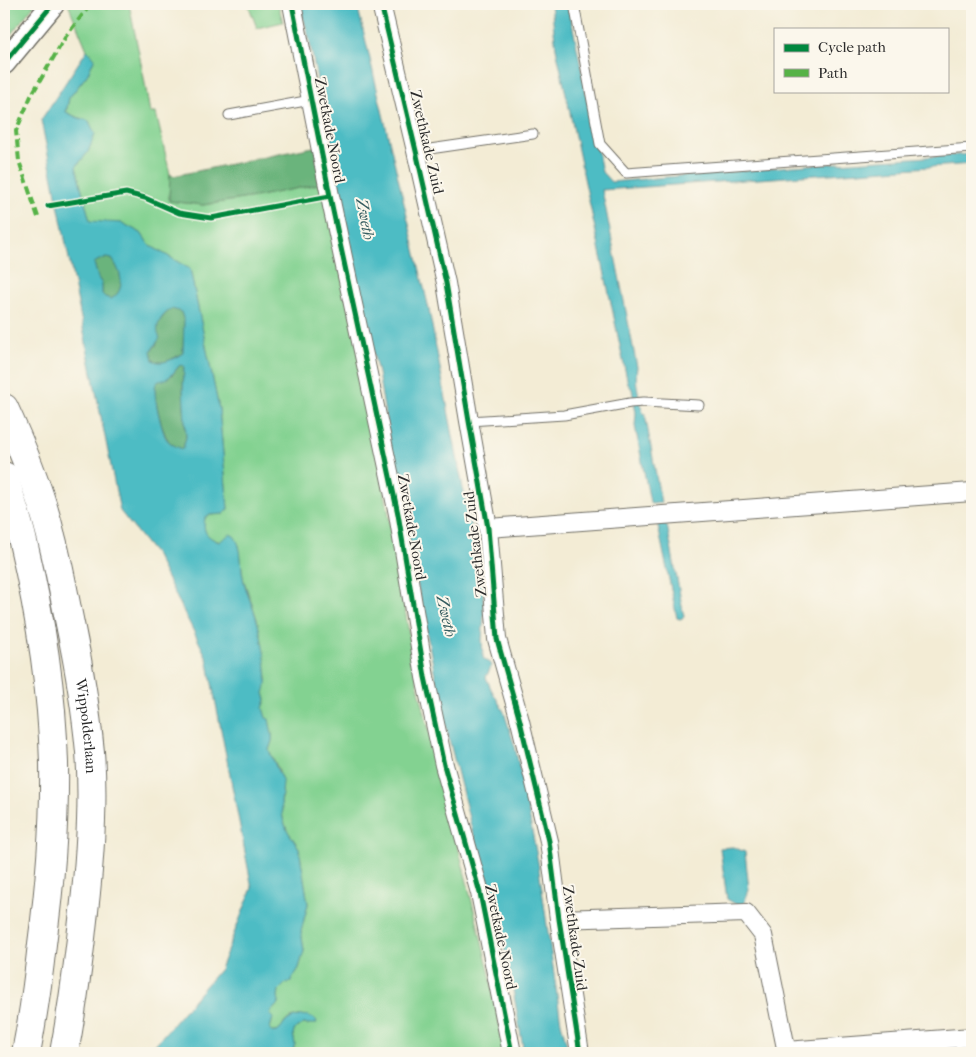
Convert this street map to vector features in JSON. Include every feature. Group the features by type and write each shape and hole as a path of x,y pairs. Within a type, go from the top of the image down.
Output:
{"main road":[{"name":"Wippolderlaan","path":"4,408 21,445 51,535 76,653 84,698 90,753 91,798 87,884 78,971 64,1053"},
{"path":"4,476 23,540 42,637 54,761 54,818 50,885 34,1013 26,1053"}],"street":[{"path":"4,63 53,4"},
{"name":"Zwetkade Noord","path":"292,4 356,321 398,514 425,677 444,766 480,894 512,1053"},
{"name":"Zwethkade Zuid","path":"381,4 446,283 468,421 488,528 497,639 520,721 549,841 580,1053"},
{"path":"488,528 972,492"},
{"name":"Zwethkade Zuid","path":"559,919 746,913 763,935 787,1052 972,1037"}],"lane":[{"path":"574,4 600,144 626,173 972,148"},
{"path":"229,115 311,100"},
{"path":"416,151 533,134"},
{"path":"468,421 564,415 644,402 699,405"}],"green space":[{"path":"4,4 35,4 4,43"},
{"path":"68,4 129,4 150,113 156,113 170,174 169,201 203,205 255,197 323,183 369,399 418,686 489,970 505,1053 292,1053 295,1044 293,1034 295,1029 303,1024 308,1025 305,1015 291,1018 286,1021 280,1030 271,1032 272,1022 270,1015 276,1007 279,990 291,980 299,968 304,951 301,931 308,904 299,848 287,830 283,819 281,802 283,795 279,771 269,750 272,733 269,720 266,719 263,708 266,700 264,693 267,677 257,619 243,578 239,545 213,539 205,532 205,518 210,515 224,514 228,509 219,409 190,269 149,245 141,233 122,223 90,222 76,167 88,152 89,121 66,112 69,98 87,75 95,58 87,50"},
{"path":"248,4 278,4 283,22 257,28"},
{"path":"318,146 323,183 255,197 203,205 169,201 170,174 173,176"},
{"path":"106,258 112,259 118,269 121,280 119,291 111,299 102,294 102,284 98,278 94,263"},
{"path":"172,309 181,312 184,321 183,353 168,361 157,362 153,360 151,351 157,344 157,326 166,313"},
{"path":"180,365 184,365 183,390 186,437 183,449 168,440 160,420 155,395 157,382 172,375"}],"water":[{"name":"Zweth","path":"299,4 357,4 428,305 469,520 482,576 484,614 483,658 492,665 486,677 504,712 515,747 538,862 561,1023 569,1053 524,1053 512,984 492,891 472,830 442,711 378,373 364,314 308,34"},
{"path":"551,4 567,4 569,8 602,172 611,182 793,166 972,154 972,164 602,190 637,367 638,390 643,413 645,414 661,503 651,504 650,502 635,426 636,413 632,389 628,384 556,48"},
{"path":"87,50 95,58 87,75 69,98 66,112 89,121 95,134 88,152 76,167 90,221 122,223 141,233 149,245 190,269 219,409 228,509 224,514 210,515 205,518 204,527 206,533 215,540 219,542 230,534 234,536 239,545 244,582 263,644 266,667 264,693 266,700 263,708 266,718 269,719 272,733 269,750 283,783 281,802 283,819 287,830 299,848 308,904 301,931 304,951 299,968 291,981 279,990 279,1003 270,1015 273,1018 270,1028 271,1032 280,1030 287,1021 297,1016 308,1016 317,1021 316,1024 303,1024 295,1029 293,1034 295,1044 292,1053 148,1053 220,969 252,888 207,658 156,556 120,511 41,120","holes":["106,258 112,259 118,269 121,280 119,291 111,299 102,294 102,284 98,278 94,263","172,309 181,312 184,321 183,353 168,361 157,362 153,360 151,351 160,338 158,325 168,311","180,365 184,366 183,390 186,437 183,449 173,445 166,438 156,403 156,384 172,375"]},
{"path":"662,523 667,525 684,617 680,619 677,618 658,526"},
{"path":"733,847 745,852 749,890 742,908 727,899 720,848"}],"marked path":[{"path":"38,217 19,161 16,131 31,96 66,36 91,4"}],"cycle path":[{"path":"4,63 53,4"},
{"path":"292,4 332,206 398,514 425,677 444,765 480,893 512,1053"},
{"path":"381,4 446,283 488,528 497,639 520,721 549,841 580,1053"},
{"path":"48,206 126,193 145,198 179,213 211,218 330,196"}]}
